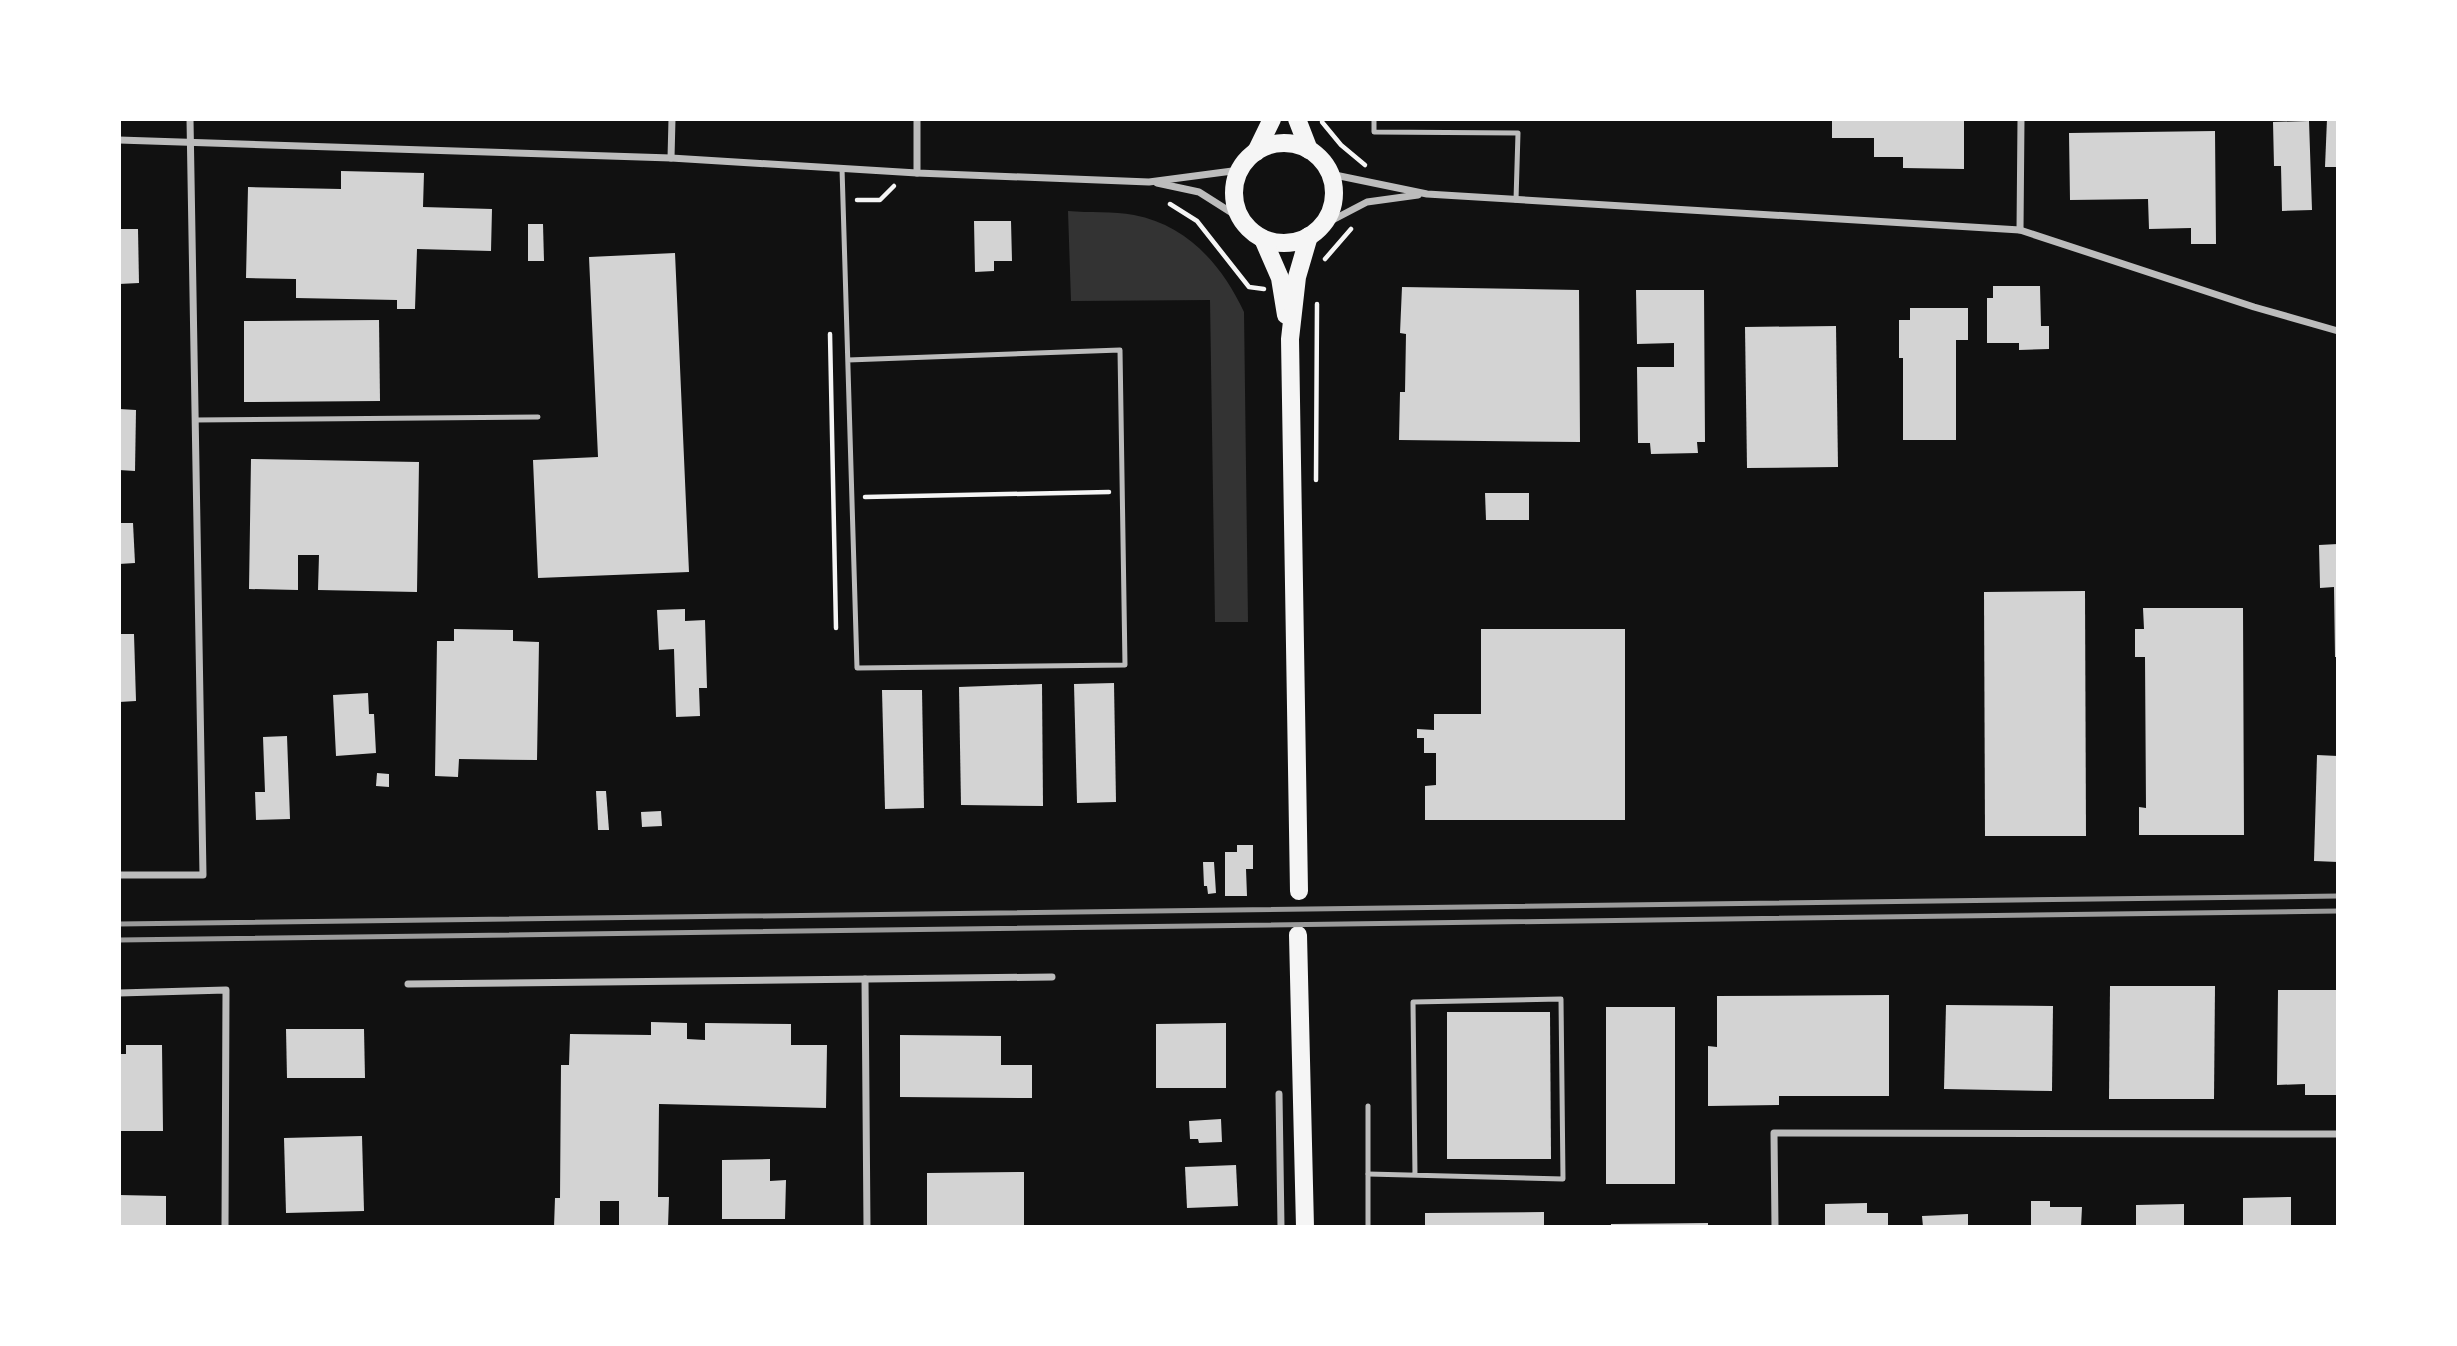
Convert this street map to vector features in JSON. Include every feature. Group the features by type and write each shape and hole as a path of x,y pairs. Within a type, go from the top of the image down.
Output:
{"main road":[{"path":"1272,119 1256,152 1240,170 1235,186 1240,218 1264,239 1282,288 1290,339"},
{"path":"1297,119 1309,150"},
{"path":"1256,152 1282,143 1309,150 1322,160 1330,174 1334,200 1316,230 1297,277 1290,339 1298,891"},
{"path":"1264,239 1294,242 1316,230"},
{"path":"1298,935 1305,1227"}],"street":[{"path":"119,875 203,875 190,119"},
{"path":"671,158 672,119"},
{"path":"917,119 917,173"},
{"path":"2020,230 2021,119"},
{"path":"119,140 190,140 671,158 917,173 1149,182 1199,192 1240,218"},
{"path":"1149,182 1240,170"},
{"path":"1330,174 1427,194 2020,230 2254,307 2338,331"},
{"path":"1316,230 1367,202 1427,194"},
{"path":"408,984 1052,977"},
{"path":"865,979 867,1227"},
{"path":"119,993 226,990 225,1227"},
{"path":"1279,1094 1281,1227"},
{"path":"1774,1227 1774,1133 2338,1134"}],"lane":[{"path":"1374,119 1374,132 1518,133 1516,200"},
{"path":"842,168 852,497 858,668 1125,665 1120,351 848,360"},
{"path":"195,420 538,417"},
{"path":"1368,1174 1563,1179 1562,999 1413,1002 1415,1175"},
{"path":"1368,1106 1368,1227"}],"path":[{"path":"1321,119 1341,145 1370,170 1369,183"},
{"path":"843,200 880,200 894,186 903,183"},
{"path":"1161,202 1173,205 1197,221 1249,287 1255,290 1282,288"},
{"path":"1317,267 1366,213 1367,202"},
{"path":"1316,493 1317,300"},
{"path":"830,322 836,628"},
{"path":"833,498 1122,492"}],"shaded area":[{"path":"1068,211 1134,215 1170,228 1186,238 1214,263 1244,312 1248,622 1215,622 1210,300 1071,301"}],"building":[{"path":"1832,119 1964,119 1964,169 1903,168 1903,157 1874,157 1874,138 1832,138"},
{"path":"2327,119 2338,119 2338,167 2325,167"},
{"path":"2309,121 2312,210 2282,211 2281,166 2274,166 2273,122"},
{"path":"2215,131 2216,244 2191,244 2191,228 2149,229 2148,199 2070,200 2069,133"},
{"path":"341,171 424,173 423,207 492,209 491,251 417,249 415,309 397,309 397,300 296,298 296,279 246,278 248,187 341,189"},
{"path":"974,221 1011,221 1012,261 994,261 994,271 975,272"},
{"path":"528,224 543,224 544,261 528,261"},
{"path":"119,229 138,229 139,283 119,284"},
{"path":"675,253 689,572 538,578 533,460 598,457 589,257"},
{"path":"1993,286 2040,286 2041,326 2049,326 2049,349 2019,350 2019,343 1987,343 1987,298 1993,298"},
{"path":"1402,287 1579,290 1580,442 1399,440 1400,392 1405,392 1406,334 1400,333"},
{"path":"1636,290 1704,290 1705,442 1697,442 1698,453 1651,454 1650,443 1638,443 1637,367 1674,367 1674,343 1637,344"},
{"path":"1910,308 1968,308 1968,340 1956,340 1956,440 1903,440 1903,358 1899,358 1899,320 1910,320"},
{"path":"379,320 380,401 244,402 244,321"},
{"path":"1836,326 1838,467 1747,468 1745,327"},
{"path":"119,409 136,410 135,471 119,470"},
{"path":"251,459 419,462 417,592 318,590 319,555 298,555 298,590 249,589"},
{"path":"1485,493 1529,493 1529,520 1486,520"},
{"path":"119,523 133,523 135,563 119,564"},
{"path":"2338,544 2338,657 2335,657 2334,587 2320,588 2319,545"},
{"path":"2085,591 2086,836 1985,836 1984,592"},
{"path":"2143,608 2243,608 2244,835 2139,835 2139,807 2146,808 2145,657 2135,657 2135,629 2144,629"},
{"path":"685,609 685,621 705,620 707,688 699,688 700,716 676,717 674,649 659,650 657,610"},
{"path":"454,629 513,630 513,641 539,642 537,760 459,759 458,777 435,776 437,641 454,641"},
{"path":"1481,629 1625,629 1625,820 1425,820 1425,786 1436,785 1436,753 1424,753 1424,738 1417,738 1417,729 1434,730 1434,714 1481,714"},
{"path":"119,634 134,634 136,701 119,702"},
{"path":"1114,683 1116,802 1077,803 1074,684"},
{"path":"1042,684 1043,806 961,805 959,687"},
{"path":"882,690 922,690 924,808 885,809"},
{"path":"368,693 369,714 374,714 376,753 336,756 333,695"},
{"path":"287,736 290,819 256,820 255,792 265,792 263,737"},
{"path":"2317,755 2338,756 2338,862 2314,861"},
{"path":"377,773 389,774 389,787 376,786"},
{"path":"596,791 606,791 609,830 598,830"},
{"path":"661,811 662,826 642,827 641,812"},
{"path":"1237,845 1253,845 1253,869 1246,869 1247,896 1225,896 1225,852 1237,852"},
{"path":"1203,862 1214,862 1216,893 1208,894 1207,886 1204,886"},
{"path":"2110,986 2215,986 2214,1099 2109,1099"},
{"path":"2278,990 2338,990 2338,1095 2305,1095 2305,1084 2277,1085"},
{"path":"1889,995 1889,1096 1779,1096 1779,1105 1708,1106 1708,1046 1717,1047 1717,996"},
{"path":"1946,1005 2053,1006 2052,1091 1944,1089"},
{"path":"1606,1007 1675,1007 1675,1184 1606,1184"},
{"path":"1447,1012 1550,1012 1551,1159 1447,1159"},
{"path":"651,1022 687,1023 687,1039 705,1040 705,1023 791,1024 791,1045 827,1045 826,1108 659,1104 658,1197 669,1197 668,1227 619,1227 619,1201 600,1201 600,1227 554,1227 555,1198 560,1198 561,1065 569,1065 570,1034 651,1035"},
{"path":"1226,1023 1226,1088 1156,1088 1156,1024"},
{"path":"286,1029 364,1029 365,1078 287,1078"},
{"path":"900,1035 1001,1036 1001,1065 1032,1065 1032,1098 900,1097"},
{"path":"126,1045 162,1045 163,1131 119,1131 119,1054 126,1054"},
{"path":"1221,1119 1222,1142 1199,1143 1198,1139 1190,1139 1189,1121"},
{"path":"362,1136 364,1211 286,1213 284,1138"},
{"path":"770,1159 770,1181 786,1180 785,1219 722,1219 722,1160"},
{"path":"1236,1165 1238,1206 1187,1208 1185,1167"},
{"path":"1024,1172 1024,1227 927,1227 927,1173"},
{"path":"119,1195 166,1196 166,1227 119,1227"},
{"path":"2291,1197 2291,1227 2243,1227 2243,1198"},
{"path":"2031,1201 2050,1201 2050,1207 2082,1207 2081,1227 2031,1227"},
{"path":"1867,1203 1867,1213 1888,1213 1888,1227 1825,1227 1825,1204"},
{"path":"2184,1204 2184,1227 2136,1227 2136,1205"},
{"path":"1544,1212 1544,1227 1425,1227 1425,1213"},
{"path":"1968,1214 1968,1227 1923,1227 1922,1216"},
{"path":"1708,1223 1708,1227 1611,1227 1611,1224"}],"railway":[{"path":"119,924 2338,896"},
{"path":"119,940 2338,911"}]}
